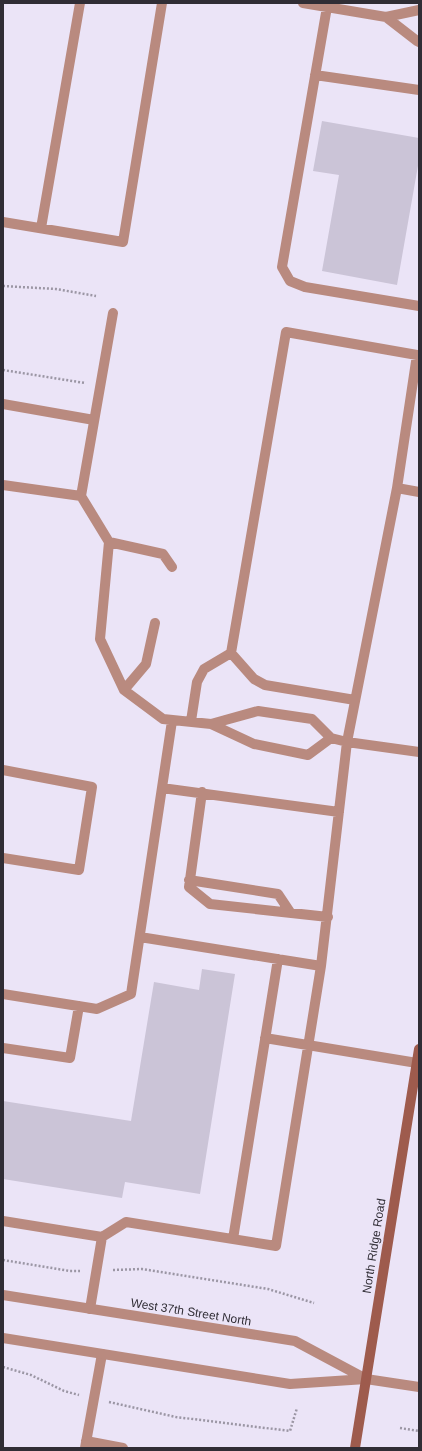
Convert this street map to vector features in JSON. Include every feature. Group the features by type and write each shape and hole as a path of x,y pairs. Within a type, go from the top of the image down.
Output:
{"main road":[{"name":"North Ridge Road","path":"355,1448 419,1049"}],"street":[{"path":"41,228 80,3"},
{"path":"3,222 123,242 162,3"},
{"path":"303,3 386,17 419,10"},
{"path":"327,7 282,268 290,280 305,287 419,306"},
{"path":"386,17 419,42"},
{"path":"315,75 419,90"},
{"path":"113,313 81,496 109,542 100,639 124,690 164,719 211,724 254,744 308,755 331,738"},
{"path":"3,1221 102,1237 126,1222 276,1246 328,917 347,742 397,488 417,355 286,332 231,653 204,669 198,682 191,721"},
{"path":"3,404 94,420"},
{"path":"3,485 81,496"},
{"path":"397,488 419,492"},
{"path":"109,542 163,554 172,567"},
{"path":"124,690 146,664 155,623"},
{"path":"231,653 254,679 265,685 355,700"},
{"path":"211,724 258,711 312,719 331,738 347,742 419,752"},
{"path":"3,994 97,1009 131,994 172,721"},
{"path":"3,770 92,787 79,870 3,858"},
{"path":"162,788 202,792 339,812"},
{"path":"202,792 189,887 210,904 328,917"},
{"path":"189,880 278,894 290,912"},
{"path":"140,937 321,966"},
{"path":"233,1239 278,959"},
{"path":"3,1048 70,1058 79,1006"},
{"path":"265,1038 417,1063"},
{"path":"90,1309 102,1237"},
{"name":"West 37th Street North","path":"3,1295 295,1341 366,1379"},
{"name":"West 37th Street North","path":"3,1338 290,1384 366,1379 419,1388"},
{"path":"102,1354 85,1445 123,1448"}],"path":[{"path":"3,286 56,289 96,296"},
{"path":"3,370 85,383"},
{"path":"3,1260 70,1271 142,1270 268,1290 314,1303"},
{"path":"3,1367 31,1375 64,1391 176,1417 290,1431 296,1408"},
{"path":"400,1428 419,1431"}],"building":[{"path":"322,121 419,138 419,160 397,285 322,271 339,175 313,171"},
{"path":"202,969 235,974 200,1194 125,1182 122,1198 3,1179 3,1101 131,1121 154,982 199,990"}]}
